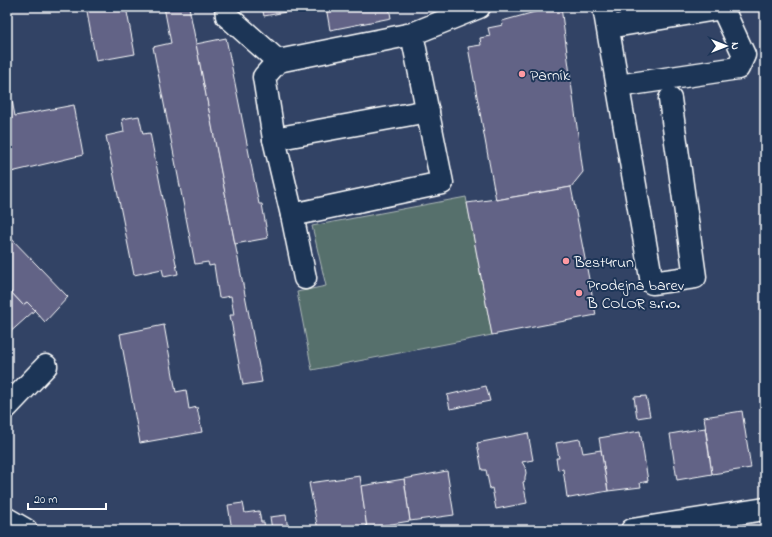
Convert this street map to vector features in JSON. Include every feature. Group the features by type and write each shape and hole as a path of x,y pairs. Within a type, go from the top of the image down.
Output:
{"street":[{"path":"226,7 227,16 278,61"},
{"path":"305,278 292,214 274,139 264,77 278,61 412,34 479,7"},
{"path":"618,86 738,68 744,55 722,7 606,17 652,283 695,277 670,99"},
{"path":"292,214 442,183 412,34"},
{"path":"274,139 428,111"},
{"path":"7,407 46,366"},
{"path":"632,530 765,509"},
{"path":"7,519 26,530"}],"green space":[{"path":"466,197 492,335 312,370 297,292 326,286 312,226"}],"building":[{"path":"86,7 126,7 135,54 96,61"},
{"path":"164,7 189,7 262,382 243,385 230,315 234,315 231,296 219,298 214,265 209,266 208,262 195,264 153,47 171,43"},
{"path":"262,7 313,7 264,16"},
{"path":"326,7 389,7 391,18 330,30"},
{"path":"553,7 561,7 583,172 571,187 496,200 468,47 481,45 480,38 490,36 488,28 503,25 502,21"},
{"path":"226,38 259,204 262,204 268,238 235,244 196,44"},
{"path":"10,90 15,116 74,105 83,155 7,173 7,91"},
{"path":"139,116 143,134 150,133 178,274 164,277 162,269 134,275 106,136 124,132 122,119"},
{"path":"571,187 596,315 492,335 467,203 496,200"},
{"path":"7,234 68,297 45,322 27,302 23,305 7,288"},
{"path":"7,288 23,305 27,302 35,310 7,335"},
{"path":"164,325 176,392 186,390 189,409 197,407 202,432 140,443 120,334"},
{"path":"486,386 490,401 450,409 447,395"},
{"path":"646,396 650,416 637,418 634,397"},
{"path":"742,411 751,468 712,474 704,417"},
{"path":"765,420 765,443 764,443 761,421"},
{"path":"705,428 712,474 677,480 670,434"},
{"path":"640,431 648,481 640,483 641,487 608,491 599,438"},
{"path":"528,433 533,460 522,462 526,473 525,481 523,482 527,503 496,509 492,488 490,489 486,470 482,470 477,443"},
{"path":"580,439 583,453 601,450 608,491 570,498 567,497 563,469 558,470 556,458 559,458 556,443"},
{"path":"447,471 454,515 410,521 404,479"},
{"path":"360,476 367,528 355,530 318,530 309,483"},
{"path":"404,479 410,521 367,528 361,486"},
{"path":"243,503 245,513 259,511 261,522 264,522 265,530 232,530 228,505"},
{"path":"286,515 288,530 272,530 270,517"}],"place":[{"name":"Parník","path":"522,74"},
{"name":"Best4run","path":"566,261"},
{"name":"Prodejna barev B COLOR s.r.o.","path":"579,293"}]}
